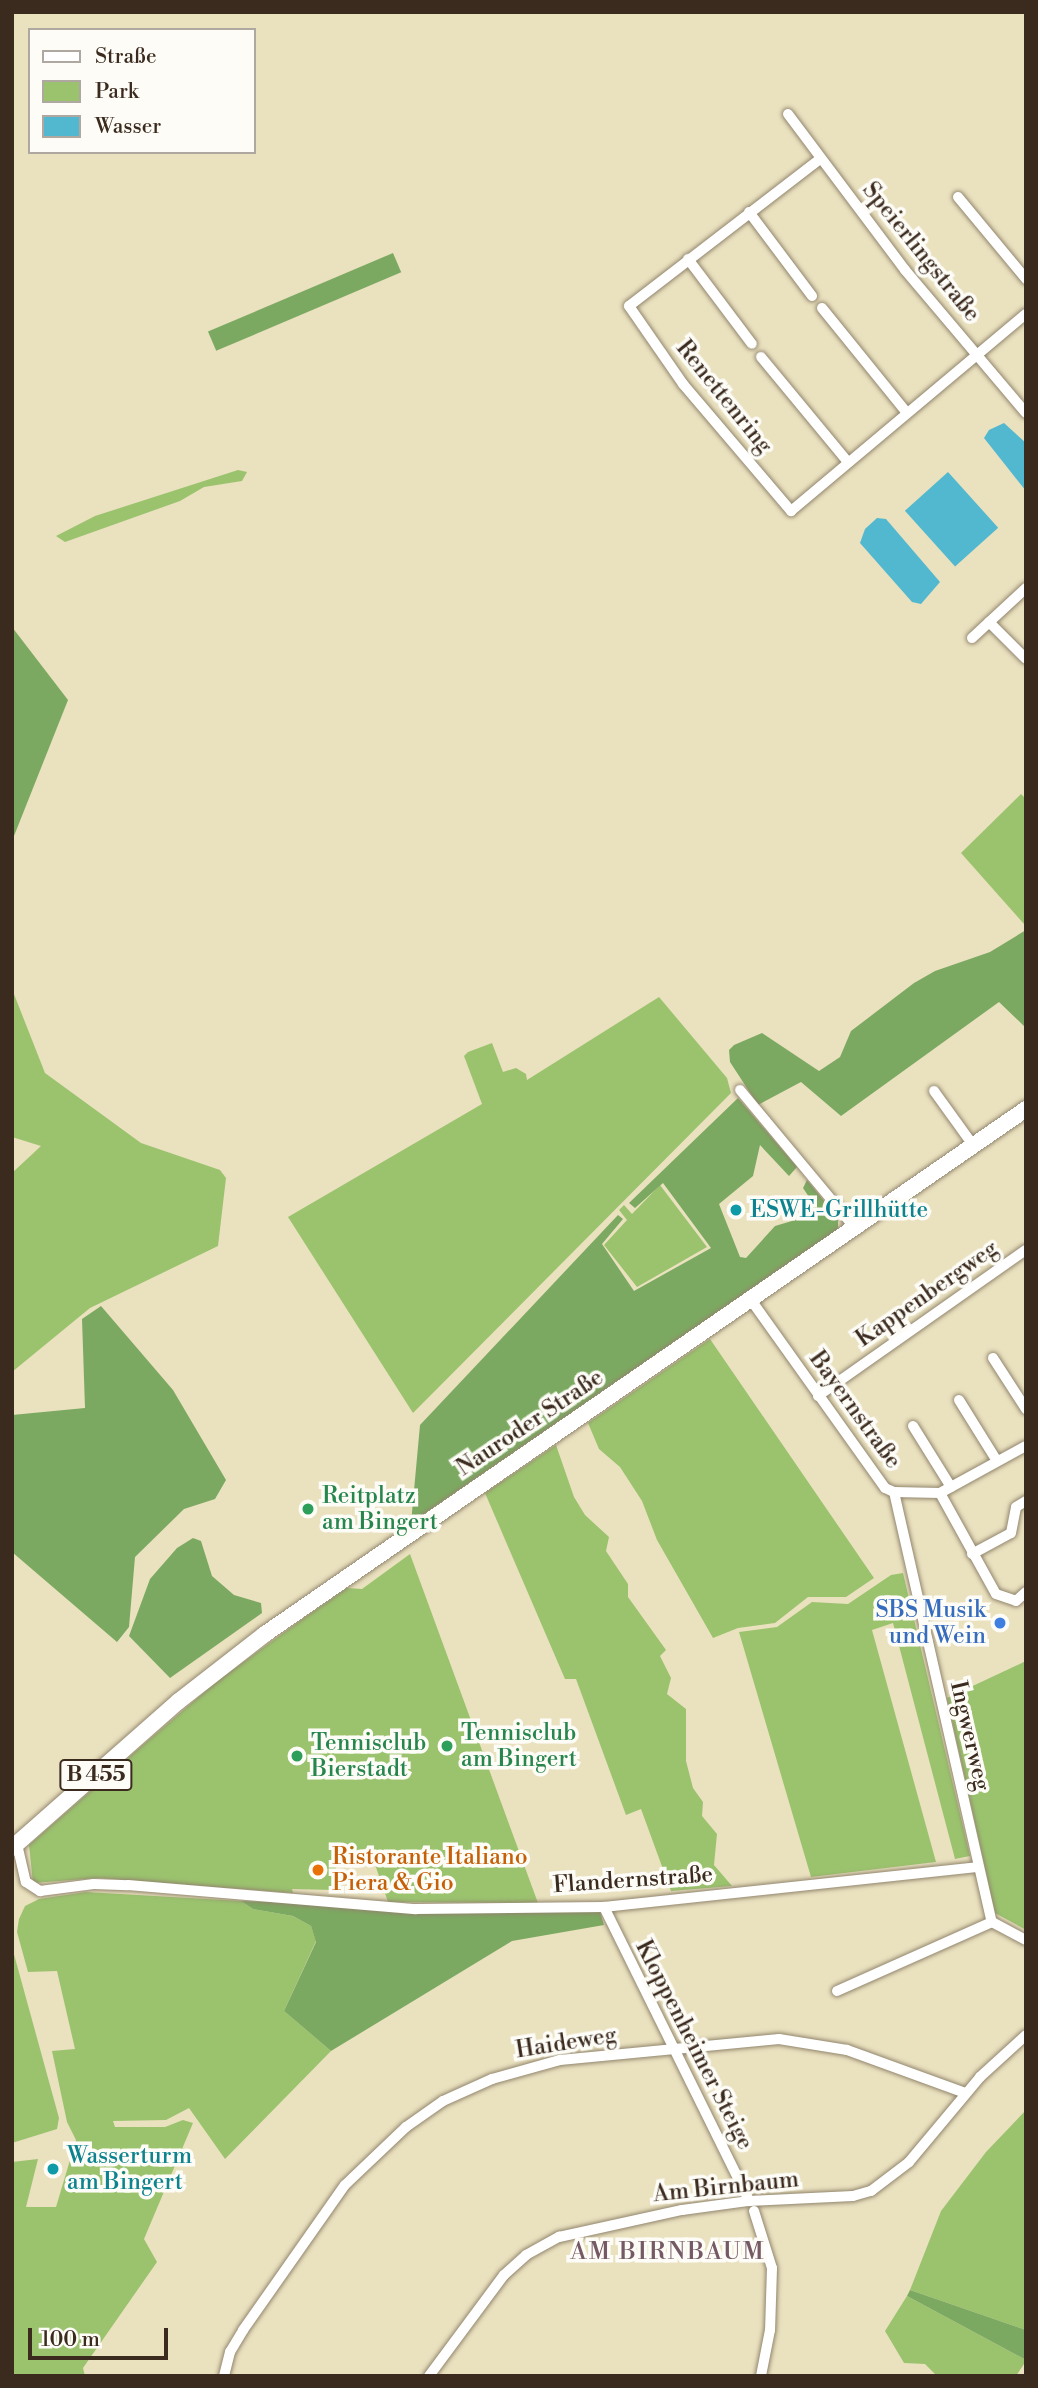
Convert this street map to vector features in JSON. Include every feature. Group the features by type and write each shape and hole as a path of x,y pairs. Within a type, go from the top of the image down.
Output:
{"main road":[{"name":"Nauroder Straße","path":"15,1846 179,1701 265,1634 1026,1110"}],"street":[{"name":"Speierlingstraße","path":"788,114 820,159 1026,413"},
{"name":"Renettenring","path":"820,159 629,306 683,384 791,511 1026,314"},
{"path":"958,197 1026,279"},
{"path":"749,212 812,296"},
{"path":"688,259 752,344"},
{"path":"822,308 907,413"},
{"path":"761,357 848,462"},
{"path":"972,638 1026,588"},
{"path":"989,622 1026,659"},
{"path":"740,1090 854,1227"},
{"path":"934,1091 973,1145"},
{"name":"Kappenbergweg","path":"818,1396 1026,1250"},
{"name":"Bayernstraße","path":"751,1300 877,1479 894,1492 946,1490 914,1426"},
{"path":"993,1358 1026,1409"},
{"path":"959,1400 997,1461"},
{"path":"1026,1446 946,1490 972,1554 996,1594 1009,1602 1026,1592"},
{"name":"Ingwerweg","path":"894,1492 977,1867"},
{"path":"972,1554 1011,1533 1016,1507 1026,1501"},
{"name":"Flandernstraße","path":"15,1846 26,1882 40,1891 94,1884 416,1909 604,1907 977,1867"},
{"path":"977,1867 992,1922 1026,1940"},
{"name":"Kloppenheimer Steige","path":"604,1907 671,2049 751,2206 772,2268 770,2330 761,2376"},
{"path":"837,1991 992,1922"},
{"name":"Am Birnbaum","path":"429,2376 504,2274 526,2255 559,2236 621,2221 853,2196 871,2191 909,2162 965,2093 1026,2035"},
{"name":"Haideweg","path":"224,2376 230,2352 243,2330 345,2185 406,2127 443,2101 524,2068 671,2049 779,2039 812,2041 965,2093"}],"green space":[{"path":"393,253 401,272 216,351 208,332"},
{"path":"238,470 247,472 242,481 204,487 180,501 65,542 56,536 95,516"},
{"path":"12,627 68,700 12,841"},
{"path":"1021,794 1026,799 1024,924 961,853"},
{"path":"1026,930 1026,1028 999,1002 841,1116 801,1082 758,1105 730,1062 729,1050 734,1045 762,1033 819,1071 840,1057 851,1031 914,983 935,971 990,952"},
{"path":"12,989 45,1073 141,1143 220,1170 226,1178 218,1246 90,1308 12,1372 12,1173 41,1146 12,1137"},
{"path":"659,997 727,1078 731,1093 413,1413 288,1217 482,1104 464,1056 468,1052 492,1043 503,1072 516,1068 526,1074 527,1080"},
{"path":"738,1098 797,1167 789,1176 760,1145 753,1176 719,1204 740,1257 746,1258 775,1226 802,1218 813,1203 803,1188 807,1180 838,1218 838,1229 411,1523 420,1425 618,1215 623,1219 602,1244 634,1291 711,1248 663,1183 635,1208 629,1203"},
{"path":"660,1185 707,1247 637,1287 604,1245 627,1220 619,1210 624,1205 632,1214"},
{"path":"101,1306 173,1390 226,1480 215,1499 184,1509 135,1557 129,1627 117,1642 12,1552 12,1415 85,1408 82,1319"},
{"path":"710,1339 874,1578 846,1597 808,1597 775,1623 738,1628 713,1638 657,1540 642,1501 620,1467 599,1449 588,1423"},
{"path":"556,1445 574,1497 585,1515 609,1537 606,1551 628,1584 628,1597 666,1650 660,1656 671,1678 667,1694 686,1709 686,1761 693,1788 703,1802 702,1816 717,1834 714,1865 732,1886 671,1891 641,1809 626,1815 576,1679 565,1679 485,1493"},
{"path":"193,1538 201,1541 212,1576 234,1595 261,1603 262,1613 170,1678 129,1636 150,1579 177,1548"},
{"path":"410,1554 538,1903 388,1902 369,1847 334,1863 339,1877 332,1879 334,1890 292,1889 293,1893 99,1878 33,1883 29,1845 144,1744 216,1682 304,1618 347,1588 362,1589"},
{"path":"903,1573 970,1856 955,1859 893,1623 872,1630 936,1862 811,1877 739,1632 777,1627 812,1602 848,1604 891,1575"},
{"path":"1026,1661 1026,1930 995,1913 947,1698"},
{"path":"86,1892 241,1901 253,1909 293,1916 311,1926 316,1941 284,2011 331,2051 225,2159 189,2108 166,2120 113,2121 115,2127 165,2127 183,2120 193,2123 144,2239 157,2262 83,2368 85,2376 12,2376 12,2162 38,2159 26,2207 56,2207 76,2140 67,2122 52,2051 75,2049 57,1971 28,1972 17,1932 25,1906 39,1899"},
{"path":"241,1901 600,1912 604,1925 512,1941 331,2051 284,2011 316,1942 311,1926 293,1916 253,1909"},
{"path":"12,1947 59,2118 57,2129 12,2143"},
{"path":"1026,2110 1026,2330 910,2290 941,2211 986,2152"},
{"path":"910,2290 1026,2330 1026,2360 907,2296"},
{"path":"907,2296 1026,2361 1016,2376 937,2376 925,2364 904,2363 885,2331"}],"water":[{"path":"1004,423 1026,443 1026,491 984,438 989,430"},
{"path":"948,472 998,528 955,567 905,511"},
{"path":"877,518 886,519 940,582 921,604 912,602 860,543 865,529"}],"place":[{"name":"ESWE-Grillhütte","path":"736,1210"},
{"name":"Reitplatz am Bingert","path":"308,1509"},
{"name":"SBS Musik und Wein","path":"1000,1623"},
{"name":"Tennisclub am Bingert","path":"447,1746"},
{"name":"Tennisclub Bierstadt","path":"297,1756"},
{"name":"Ristorante Italiano Piera & Gio","path":"318,1870"},
{"name":"Wasserturm am Bingert","path":"53,2169"}],"district":[{"name":"AM BIRNBAUM","path":"668,2253"}]}
